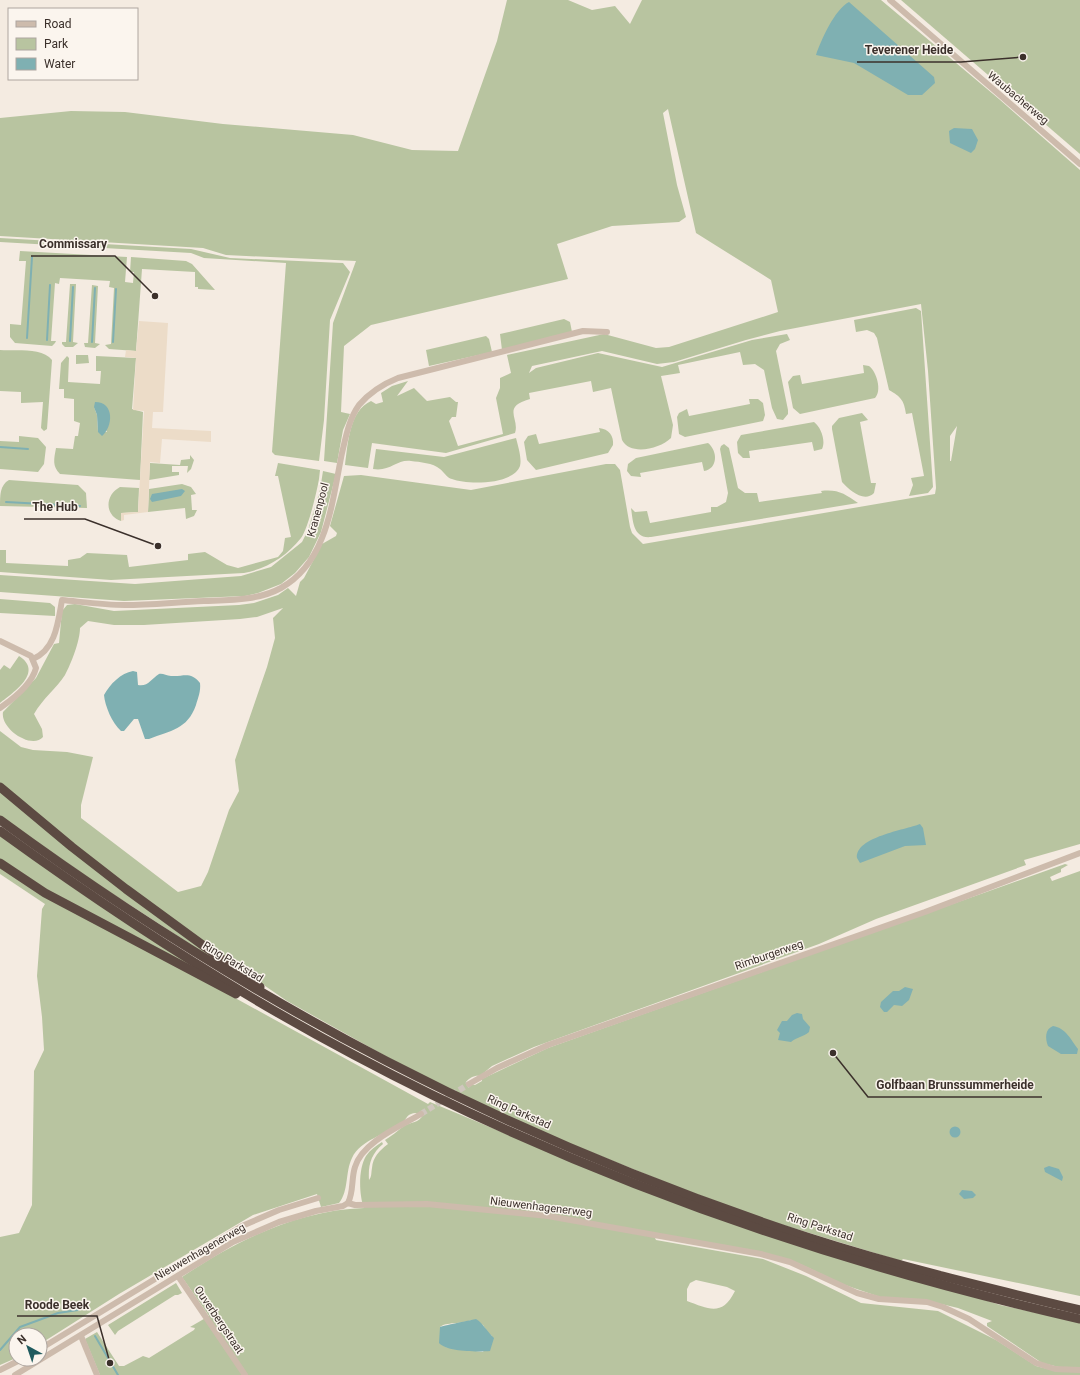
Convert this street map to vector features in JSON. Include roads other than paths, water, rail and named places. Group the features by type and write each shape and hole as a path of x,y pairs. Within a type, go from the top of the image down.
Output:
{"highway":[{"path":"0,787 78,852 187,934 244,974 280,1009"},
{"name":"Ring Parkstad","path":"0,820 131,912 353,1055 438,1098 530,1141 656,1193 763,1232 934,1282 1080,1319"},
{"name":"Ring Parkstad","path":"0,831 119,915 178,953 280,1009 391,1065 566,1146 643,1178 742,1214 857,1252 998,1290 1080,1310"},
{"path":"0,863 44,893 218,986 280,1009"}],"street":[{"name":"Waubacherweg","path":"890,0 1080,164"},
{"name":"Kranenpool","path":"33,659 46,650 51,642 58,622 62,600 124,605 251,598 280,589 292,581 311,561 321,542 329,515 346,434 353,415 365,399 381,386 398,378 583,331 607,332"},
{"path":"0,641 25,653 33,659 36,668 33,676 0,708"},
{"name":"Rimburgerweg","path":"469,1084 497,1068 548,1045 925,912 1080,853"},
{"path":"348,1203 355,1166 362,1152 375,1142 421,1114"},
{"path":"48,1343 242,1226 273,1212 318,1198"},
{"name":"Nieuwenhagenerweg","path":"15,1375 233,1242 294,1217 343,1206 348,1203 355,1205 427,1204 548,1216 761,1254 790,1262 857,1292 879,1298 927,1302 943,1307 968,1319 1036,1363 1055,1370 1080,1370"},
{"name":"Ouverbergstraat","path":"178,1276 245,1375"},
{"path":"81,1336 97,1375"}],"water":[{"path":"849,2 934,77 935,83 922,95 908,95 854,63 816,55 821,41 834,18"},
{"path":"954,128 972,129 978,140 975,149 971,153 950,143 949,131"},
{"path":"95,402 101,403 109,410 110,421 106,432 102,436 98,432 97,415 94,407"},
{"path":"182,489 185,491 181,496 152,502 150,499 152,494"},
{"path":"133,671 137,672 138,685 147,684 159,674 171,676 187,675 196,679 200,683 200,689 196,705 188,720 171,731 149,739 145,739 138,719 134,719 124,731 121,731 115,724 110,714 104,695 116,680 124,674"},
{"path":"920,824 923,828 926,845 905,846 860,863 857,858 859,851 864,845 872,840 882,835"},
{"path":"905,987 913,989 909,1000 902,1006 894,1005 887,1012 884,1012 880,1007 881,1002 893,991 899,991"},
{"path":"797,1013 802,1014 803,1019 810,1027 809,1032 791,1042 778,1040 780,1033 777,1030 782,1021 787,1021 792,1015"},
{"path":"1053,1026 1058,1027 1068,1035 1078,1049 1077,1054 1061,1054 1048,1046 1046,1034 1048,1029"},
{"path":"953,1127 957,1127 959,1128 959,1136 953,1137 950,1134 950,1130"},
{"path":"1049,1166 1059,1169 1063,1177 1062,1181 1045,1172 1044,1168"},
{"path":"962,1190 972,1191 976,1195 973,1198 964,1199 959,1194"},
{"path":"476,1319 494,1338 490,1351 455,1350 439,1343 440,1327"}],"waterway":[{"path":"27,338 32,257"},
{"path":"47,340 50,285"},
{"path":"70,341 73,287"},
{"path":"92,342 95,288"},
{"path":"113,342 116,289"},
{"path":"0,447 28,449"},
{"path":"6,502 80,506"},
{"path":"0,1350 20,1327 58,1313 78,1310"},
{"path":"95,1336 118,1375"}],"tunnel":[{"path":"421,1114 469,1084"}],"place":[{"name":"Teverener Heide","path":"1023,57"},
{"name":"Commissary","path":"155,296"},
{"name":"The Hub","path":"158,546"},
{"name":"Golfbaan Brunssummerheide","path":"833,1053"},
{"name":"Roode Beek","path":"110,1363"}]}
